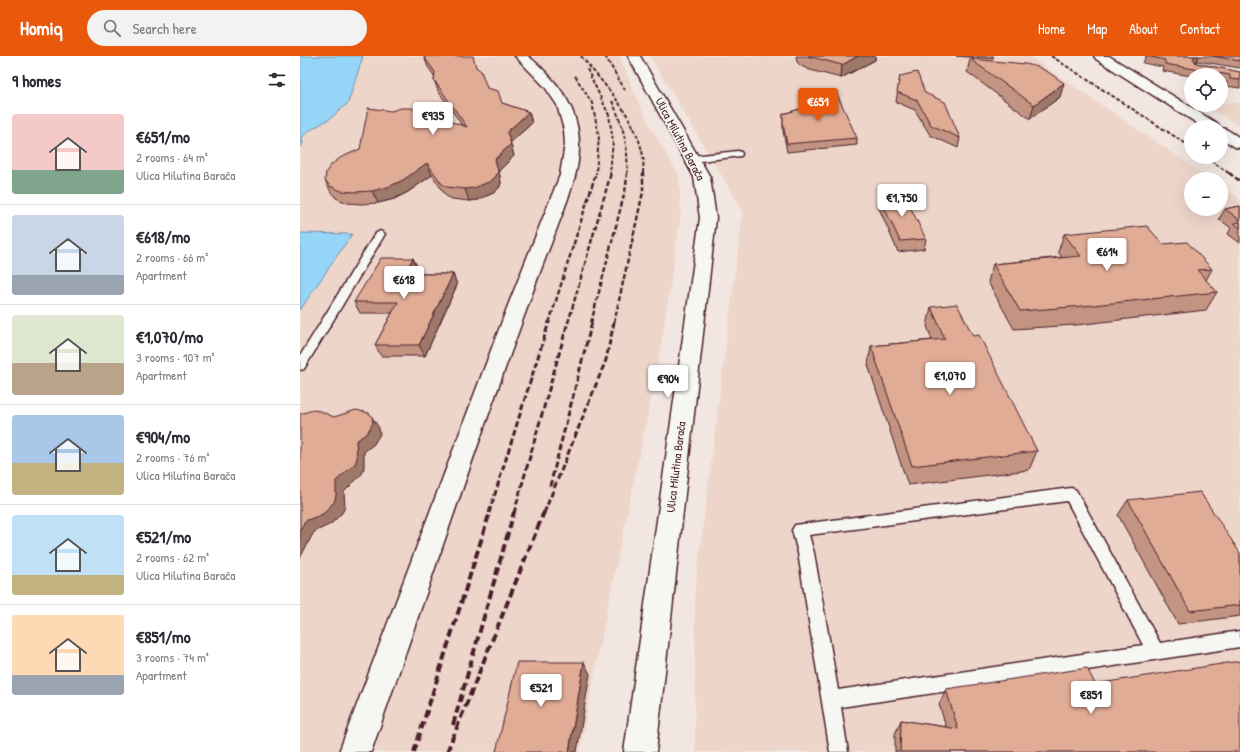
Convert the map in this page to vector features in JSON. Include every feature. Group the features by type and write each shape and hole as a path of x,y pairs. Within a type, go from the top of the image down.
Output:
{"main road":[{"path":"355,752 528,278 559,200 569,168 572,146 571,128 567,111 549,82 521,56"},
{"name":"Ulica Milutina Barača","path":"634,56 702,177 708,218 640,752"},
{"path":"1100,56 1203,120"},
{"path":"1228,136 1240,144"}],"lane":[{"path":"692,159 738,154"},
{"path":"300,366 380,234"},
{"path":"839,752 800,530 1071,494 1155,651"},
{"path":"830,700 1240,639"}],"shaded area":[{"path":"363,56 620,56 634,93 679,176 681,214 658,366 602,634 580,752 300,752 300,310 352,234 300,233 300,147 303,144 302,138 307,132 331,118 348,103"},
{"path":"650,56 1029,56 1184,161 1184,164 1189,164 1201,172 1184,172 1184,216 1228,216 1228,191 1240,199 1240,752 695,752 695,589 743,211"},
{"path":"1228,103 1240,103 1240,127 1216,112 1228,112"}],"water":[{"path":"300,56 363,56 348,103 331,118 307,132 302,138 303,144 300,147"},
{"path":"300,233 352,234 300,310"}],"building":[{"path":"473,56 476,67 481,71 487,88 498,91 502,103 529,112 507,132 511,144 495,159 498,171 496,176 491,181 474,188 465,189 447,187 442,184 427,163 403,180 388,187 372,191 341,191 330,186 325,180 326,172 331,165 340,158 360,149 368,108 391,111 401,108 411,108 467,127 434,80 435,72 424,57"},
{"path":"808,56 858,56 842,65"},
{"path":"1147,56 1195,56 1193,58 1196,63 1220,68 1189,68 1165,64 1165,60"},
{"path":"1213,56 1240,56 1240,61"},
{"path":"970,59 1026,64 1038,67 1064,83 1034,105"},
{"path":"1228,70 1240,72 1240,80 1230,79 1230,75 1228,75"},
{"path":"917,72 925,93 945,102 960,138 931,125 917,100 897,92 900,76"},
{"path":"837,94 857,138 787,144 783,124 783,114 800,109 807,102"},
{"path":"904,194 926,239 900,241 879,196"},
{"path":"1240,206 1240,220 1228,211 1228,208"},
{"path":"1240,222 1240,228 1234,223"},
{"path":"1147,226 1163,244 1187,242 1212,269 1197,270 1217,292 1020,311 993,264 1081,256 1064,234"},
{"path":"381,258 413,258 404,274 453,274 419,345 375,345 398,302 354,302"},
{"path":"957,304 973,336 979,335 1037,451 912,466 871,346 945,339 931,307"},
{"path":"313,410 320,411 334,417 356,410 369,413 372,417 373,423 367,433 356,441 357,458 355,464 336,481 336,496 334,502 323,514 305,521 300,530 300,414"},
{"path":"1200,492 1240,553 1240,605 1190,611 1128,500"},
{"path":"1240,661 1240,752 900,752 901,720 958,729 946,689 1087,668 1095,684"},
{"path":"517,662 584,662 569,752 496,752"}],"railway":[{"path":"581,56 627,115 634,128 643,156 643,192 614,323"},
{"path":"605,56 625,90"},
{"path":"1051,56 1184,142"},
{"path":"587,69 609,115 613,141 610,174"},
{"path":"575,76 592,103 599,136 596,174"},
{"path":"612,101 619,119 626,145 627,173"},
{"path":"1216,164 1230,174"},
{"path":"549,323 596,173"},
{"path":"568,323 611,173"},
{"path":"591,323 626,187 627,173"},
{"path":"1229,173 1240,181"},
{"path":"489,513 549,322"},
{"path":"514,513 568,322"},
{"path":"550,486 592,322"},
{"path":"544,513 606,360 614,322"},
{"path":"414,752 490,512"},
{"path":"453,725 514,512"},
{"path":"447,752 544,512"}]}
